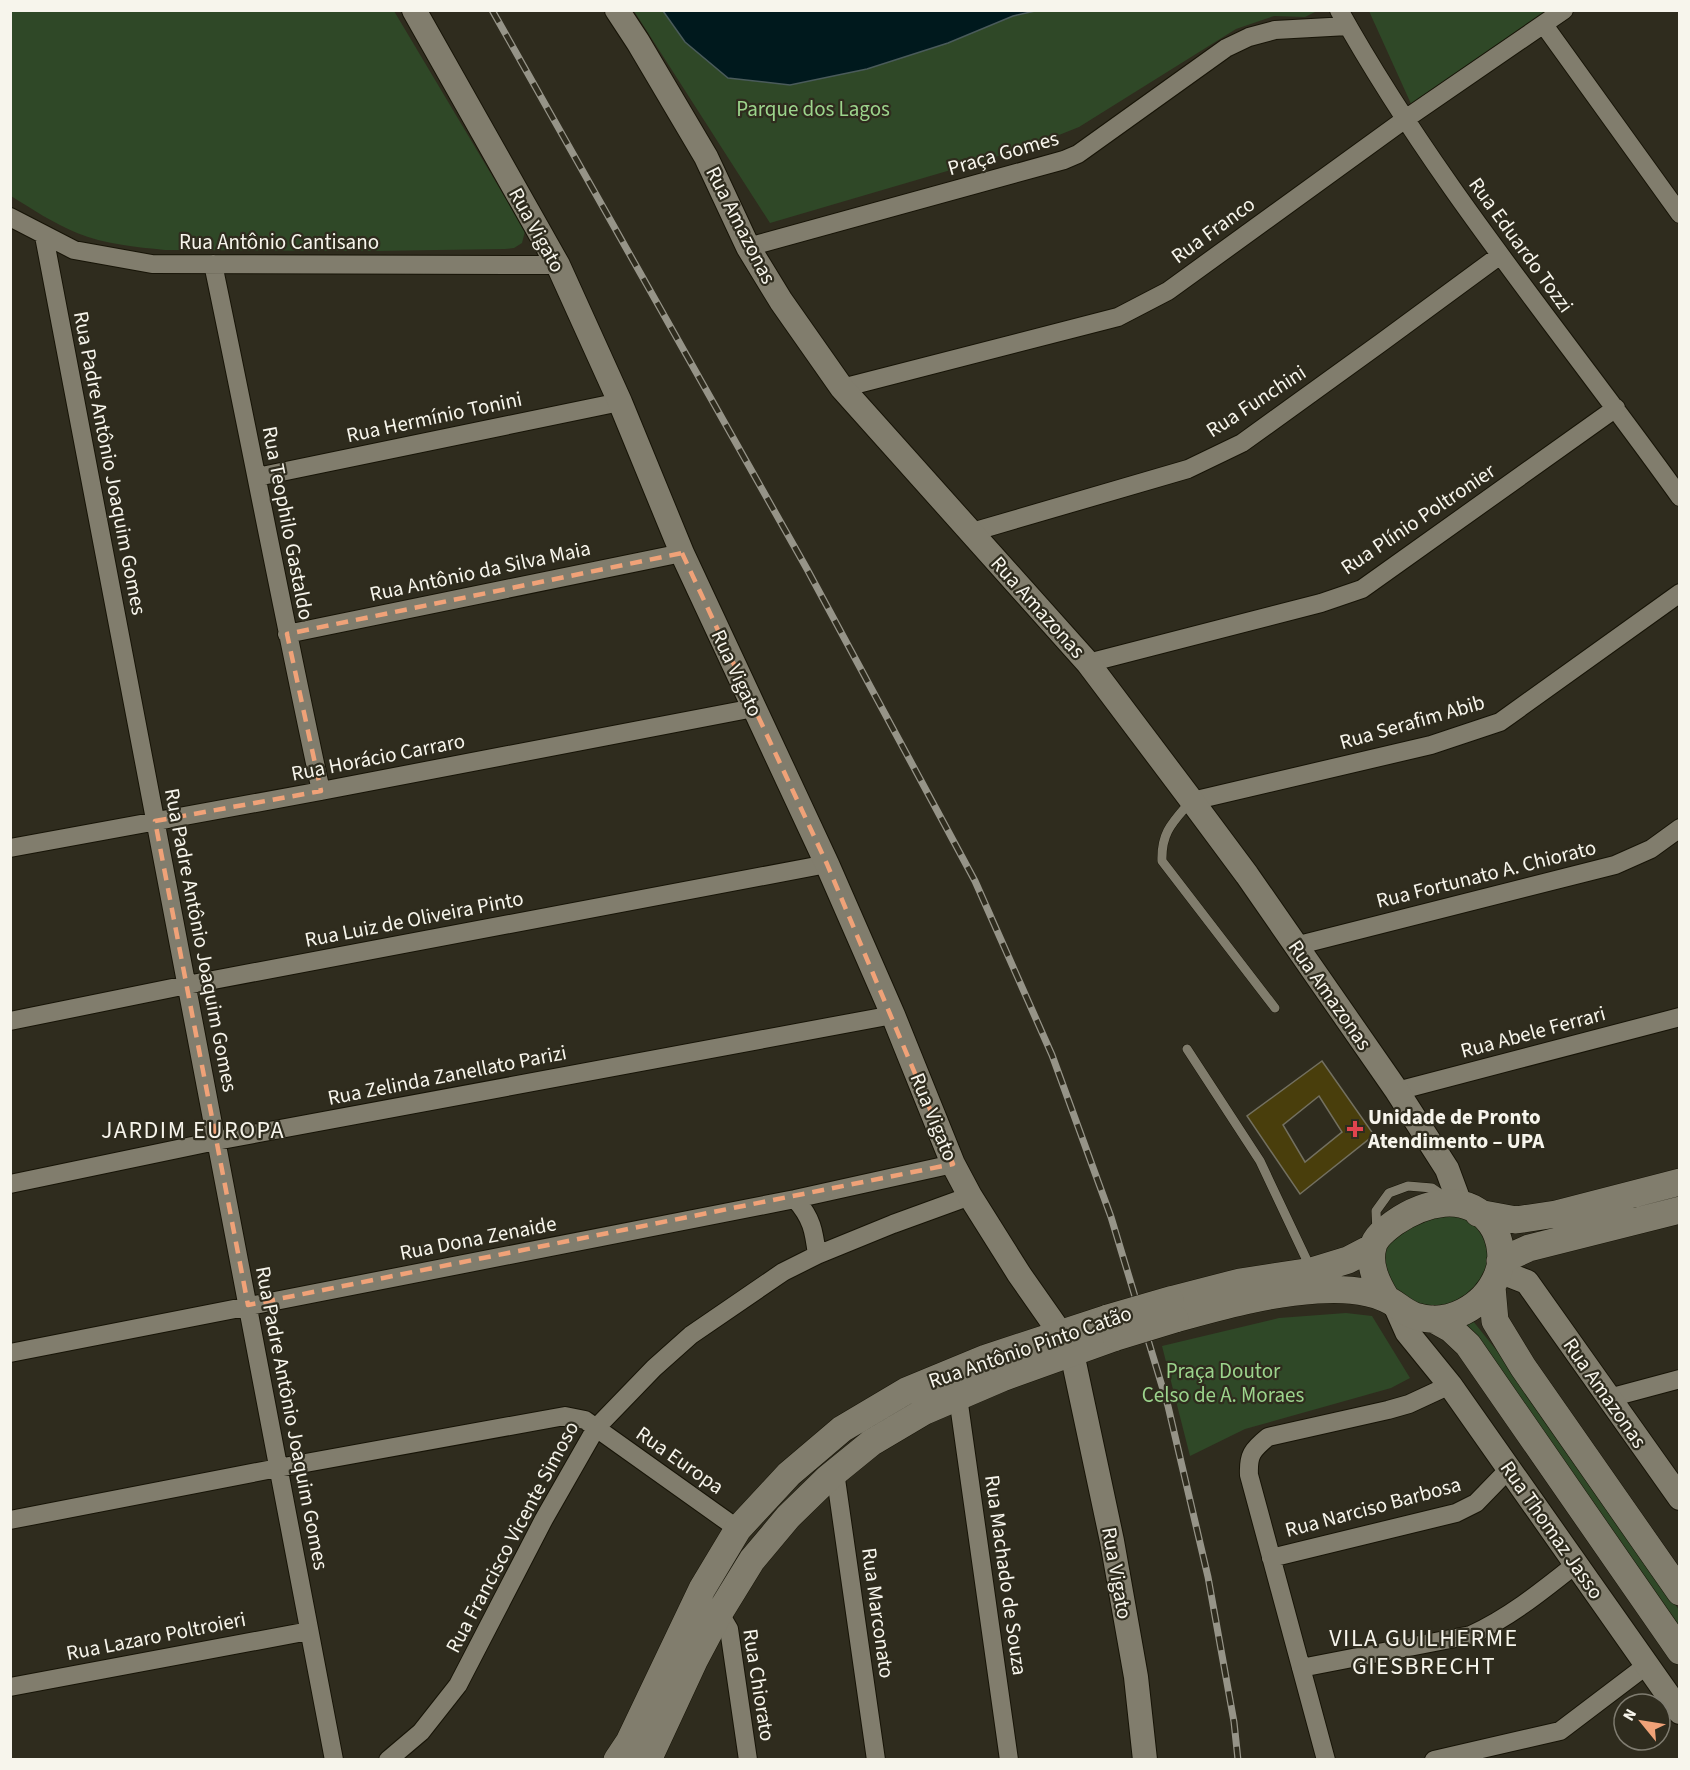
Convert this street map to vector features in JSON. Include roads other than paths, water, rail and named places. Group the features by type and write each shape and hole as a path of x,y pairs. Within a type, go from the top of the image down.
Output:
{"main road":[{"path":"1680,1182 1556,1214 1516,1220 1464,1207 1429,1205 1405,1216 1388,1228 1375,1243 1372,1262 1376,1283 1408,1310 1451,1329 1468,1345 1680,1651"},
{"path":"1464,1207 1491,1224 1498,1238 1495,1321 1523,1367 1680,1592"},
{"path":"1408,1310 1450,1317 1471,1308 1484,1298 1497,1273 1529,1248 1680,1210"},
{"name":"Rua Antônio Pinto Catão","path":"617,1760 629,1742 702,1589 738,1529 789,1474 851,1424 906,1391 987,1358 1067,1343 1172,1309 1240,1282 1312,1271 1348,1260 1375,1243"},
{"name":"Rua Antônio Pinto Catão","path":"1172,1309 1316,1290 1355,1289 1408,1310"},
{"name":"Rua Antônio Pinto Catão","path":"648,1760 694,1661 720,1612 752,1560 788,1517 835,1472 871,1443 925,1411 1002,1378 1067,1343"}],"street":[{"name":"Rua Vigato","path":"414,10 558,265 620,402 682,553 826,864 892,1014 954,1164 970,1196 1019,1274 1067,1343 1112,1540 1136,1677 1145,1760"},
{"name":"Rua Amazonas","path":"617,10 706,157 748,247 781,301 842,388 1088,663 1247,875 1397,1091 1447,1169 1464,1207"},
{"name":"Rua Franco","path":"842,388 1118,317 1168,291 1404,120 1564,10"},
{"name":"Praça Gomes","path":"748,247 1064,160 1078,154 1226,48 1275,30 1344,18"},
{"name":"Rua Eduardo Tozzi","path":"1344,18 1404,120 1499,256 1616,408 1680,497"},
{"path":"1544,25 1676,202"},
{"name":"Rua Antônio Cantisano","path":"10,217 75,250 152,264 558,265"},
{"name":"Rua Padre Antônio Joaquim Gomes","path":"44,236 334,1760"},
{"name":"Rua Funchini","path":"972,532 1188,469 1242,442 1499,256"},
{"name":"Rua Teophilo Gastaldo","path":"213,264 257,477 286,634 321,791"},
{"name":"Rua Hermínio Tonini","path":"257,477 620,402"},
{"name":"Rua Plínio Poltronier","path":"1088,663 1321,603 1362,590 1616,408"},
{"name":"Rua Antônio da Silva Maia","path":"286,634 682,553"},
{"name":"Rua Serafim Abib","path":"1192,801 1431,745 1500,722 1680,593"},
{"name":"Rua Horácio Carraro","path":"10,848 754,708"},
{"name":"Rua Fortunato A. Chiorato","path":"1295,946 1615,865 1651,849 1680,828"},
{"name":"Rua Luiz de Oliveira Pinto","path":"10,1021 187,985 826,864"},
{"name":"Rua Zelinda Zanellato Parizi","path":"10,1184 216,1141 892,1014"},
{"name":"Rua Abele Ferrari","path":"1397,1091 1680,1017"},
{"name":"Rua Dona Zenaide","path":"10,1353 795,1199 954,1164"},
{"name":"Rua Francisco Vicente Simoso","path":"388,1760 421,1732 458,1685 544,1519 596,1428 654,1368 691,1335 783,1272 817,1255 893,1224 970,1196"},
{"path":"795,1199 811,1222 817,1255"},
{"name":"Rua Amazonas","path":"1497,1273 1527,1282 1680,1498"},
{"name":"Rua Thomaz Jasso","path":"1408,1310 1407,1332 1450,1385 1680,1712"},
{"path":"1609,1398 1680,1379"},
{"path":"1326,1760 1249,1475 1249,1459 1268,1437 1409,1404 1450,1385"},
{"name":"Rua Machado de Souza","path":"958,1397 1009,1760"},
{"name":"Rua Europa","path":"10,1520 565,1416 585,1420 738,1529"},
{"name":"Rua Narciso Barbosa","path":"1271,1558 1456,1513 1476,1503 1509,1469"},
{"name":"Rua Marconato","path":"835,1472 876,1760"},
{"path":"1301,1668 1471,1635 1495,1624 1532,1600 1576,1564"},
{"name":"Rua Chiorato","path":"702,1589 720,1612 729,1629 748,1760"},
{"name":"Rua Lazaro Poltroieri","path":"10,1687 309,1631"},
{"path":"1434,1760 1560,1731 1647,1665"}],"lane":[{"path":"1192,801 1167,829 1161,846 1162,861 1275,1008"},
{"path":"1187,1049 1260,1161 1312,1271"}],"water":[{"path":"663,11 1035,11 1013,16 948,43 867,69 790,85 728,78 685,42"}],"railway":[{"path":"492,10 807,569 975,881 1052,1055 1111,1217 1168,1406 1208,1577 1234,1722 1238,1760"}],"place":[{"name":"Unidade de Pronto Atendimento – UPA","path":"1355,1129"}],"district":[{"name":"JARDIM EUROPA","path":"193,1130"},
{"name":"VILA GUILHERME GIESBRECHT","path":"1424,1652"}],"park label":[{"name":"Parque dos Lagos","path":"813,109"},
{"name":"Praça Doutor Celso de A. Moraes","path":"1223,1383"}]}
